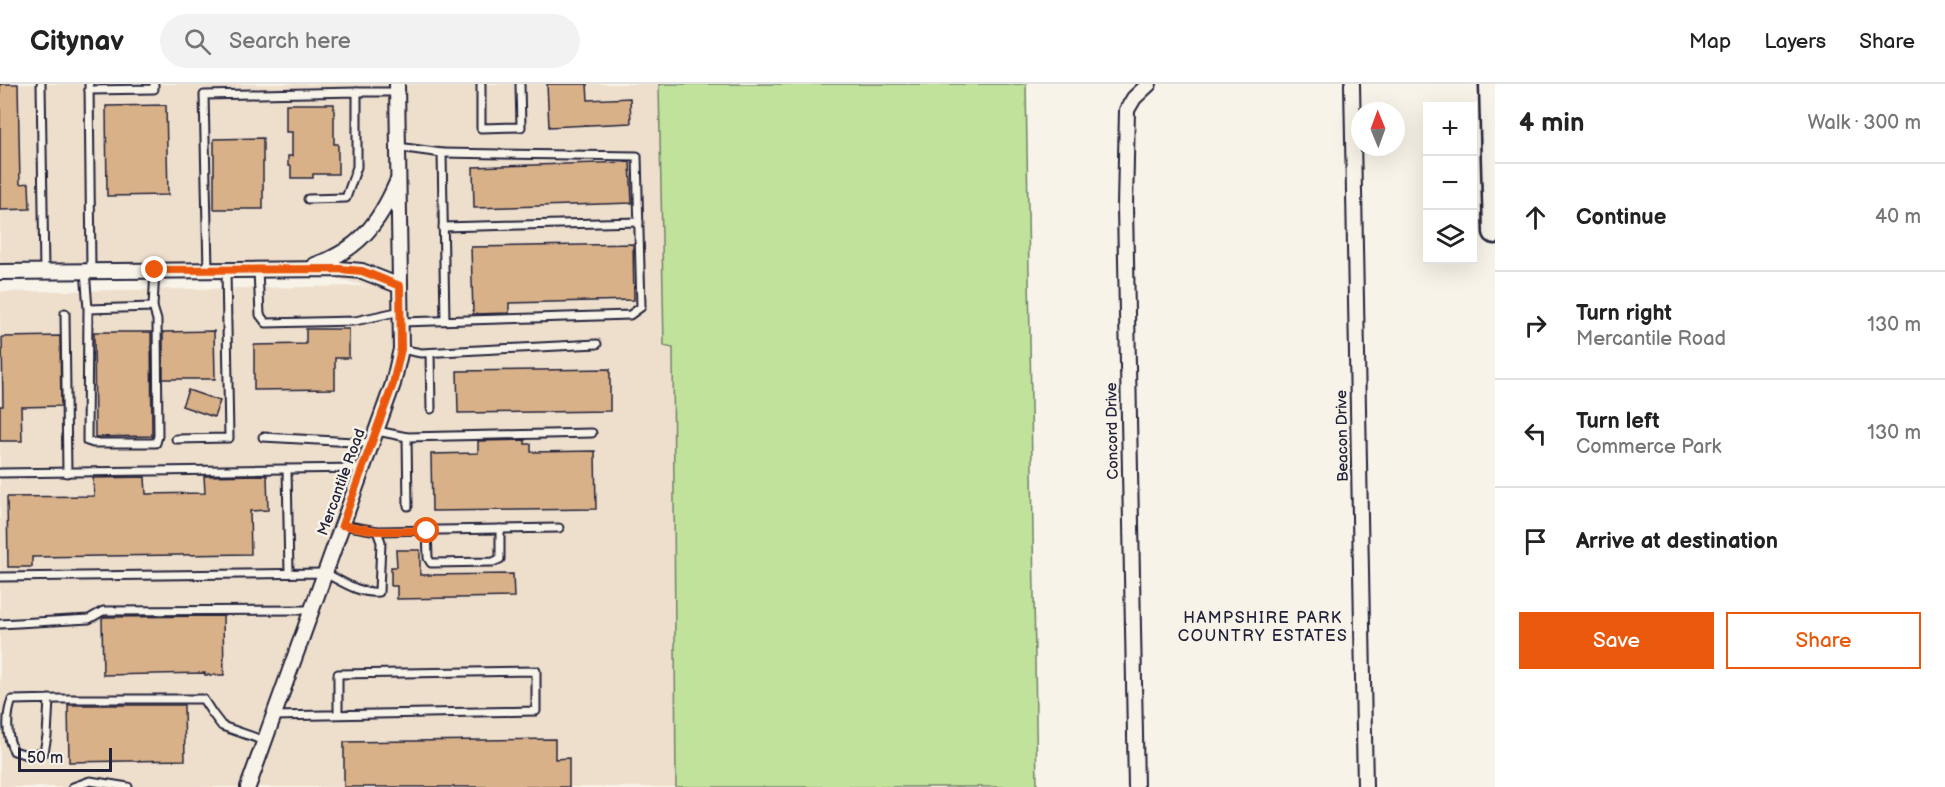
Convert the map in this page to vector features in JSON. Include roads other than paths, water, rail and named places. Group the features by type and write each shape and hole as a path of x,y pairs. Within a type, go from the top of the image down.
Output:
{"main road":[{"path":"1491,84 1495,232"}],"street":[{"name":"Concord Drive","path":"1136,787 1125,207 1127,110 1134,98 1149,84"},
{"name":"Beacon Drive","path":"1352,84 1365,787"},
{"name":"Mercantile Road","path":"248,787 393,384 401,349 397,88"},
{"path":"301,270 329,260 350,248 365,235 379,219 399,177"},
{"path":"0,272 362,271 400,286"}],"lane":[{"path":"41,84 44,271"},
{"path":"154,84 154,89 89,87 87,441 93,443 156,443 158,436 157,320 153,307 155,270"},
{"path":"481,84 481,128 521,128 520,84"},
{"path":"208,270 204,95 357,92 397,88"},
{"path":"308,199 346,198 357,167 357,92"},
{"path":"258,270 260,315 266,322 355,321 401,316 445,321 630,315 641,307 637,156 442,153 398,147"},
{"path":"442,153 445,321"},
{"path":"443,227 639,222"},
{"path":"176,439 229,438 226,270"},
{"path":"88,309 153,307"},
{"path":"65,313 67,472"},
{"path":"401,349 430,353 597,344"},
{"path":"430,353 431,409"},
{"path":"263,437 592,433"},
{"path":"407,436 408,506"},
{"path":"0,473 363,468"},
{"path":"287,469 289,573"},
{"path":"342,525 377,531 559,528"},
{"path":"427,531 428,558 431,562 494,562 500,559 500,529"},
{"path":"0,577 325,573 369,593 379,592 381,542 377,531"},
{"path":"0,624 88,619 103,611 312,610"},
{"path":"274,716 536,711 536,671 338,674 338,714"},
{"path":"49,699 44,752 27,755 14,751 9,743 8,710 12,700 49,699 203,699 222,726 265,741"},
{"path":"73,787 90,781 128,787"}],"district":[{"name":"HAMPSHIRE PARK COUNTRY ESTATES","path":"1263,626"}]}
